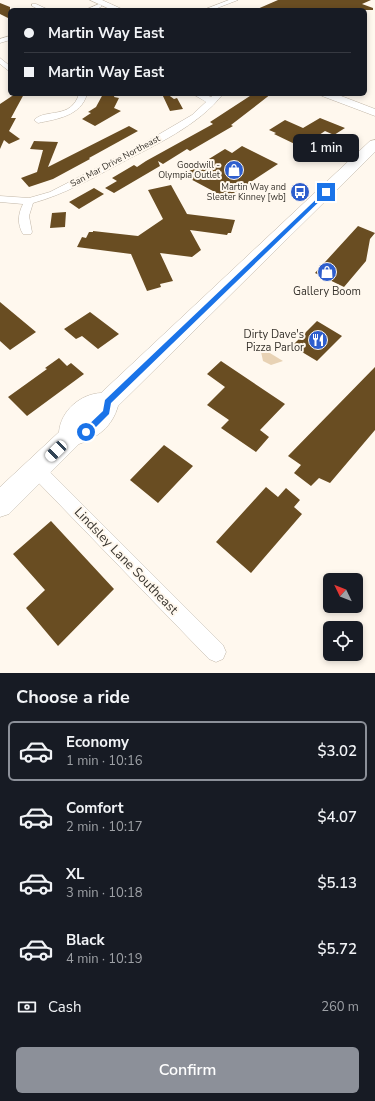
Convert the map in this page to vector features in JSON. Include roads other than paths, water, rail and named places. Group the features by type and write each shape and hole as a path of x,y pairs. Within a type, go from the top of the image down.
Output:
{"main road":[{"path":"1,502 37,470 71,436 86,432 106,412 107,402 375,144"}],"street":[{"path":"83,0 113,8"},
{"path":"212,8 235,0"},
{"path":"34,5 41,8"},
{"path":"0,60 8,68"},
{"path":"38,120 57,117 67,112 79,103 82,96"},
{"path":"331,96 375,113"},
{"name":"San Mar Drive Northeast","path":"0,199 29,201 54,194 142,148 195,117 216,97"},
{"path":"27,232 23,215 29,201"},
{"name":"Lindsley Lane Southeast","path":"37,470 216,652"}],"place":[{"name":"Goodwill - Olympia Outlet","path":"234,170"},
{"name":"Martin Way and Sleater Kinney [wb]","path":"300,192"},
{"name":"Gallery Boom","path":"327,272"},
{"name":"Dirty Dave's Pizza Parlor","path":"318,340"}]}
